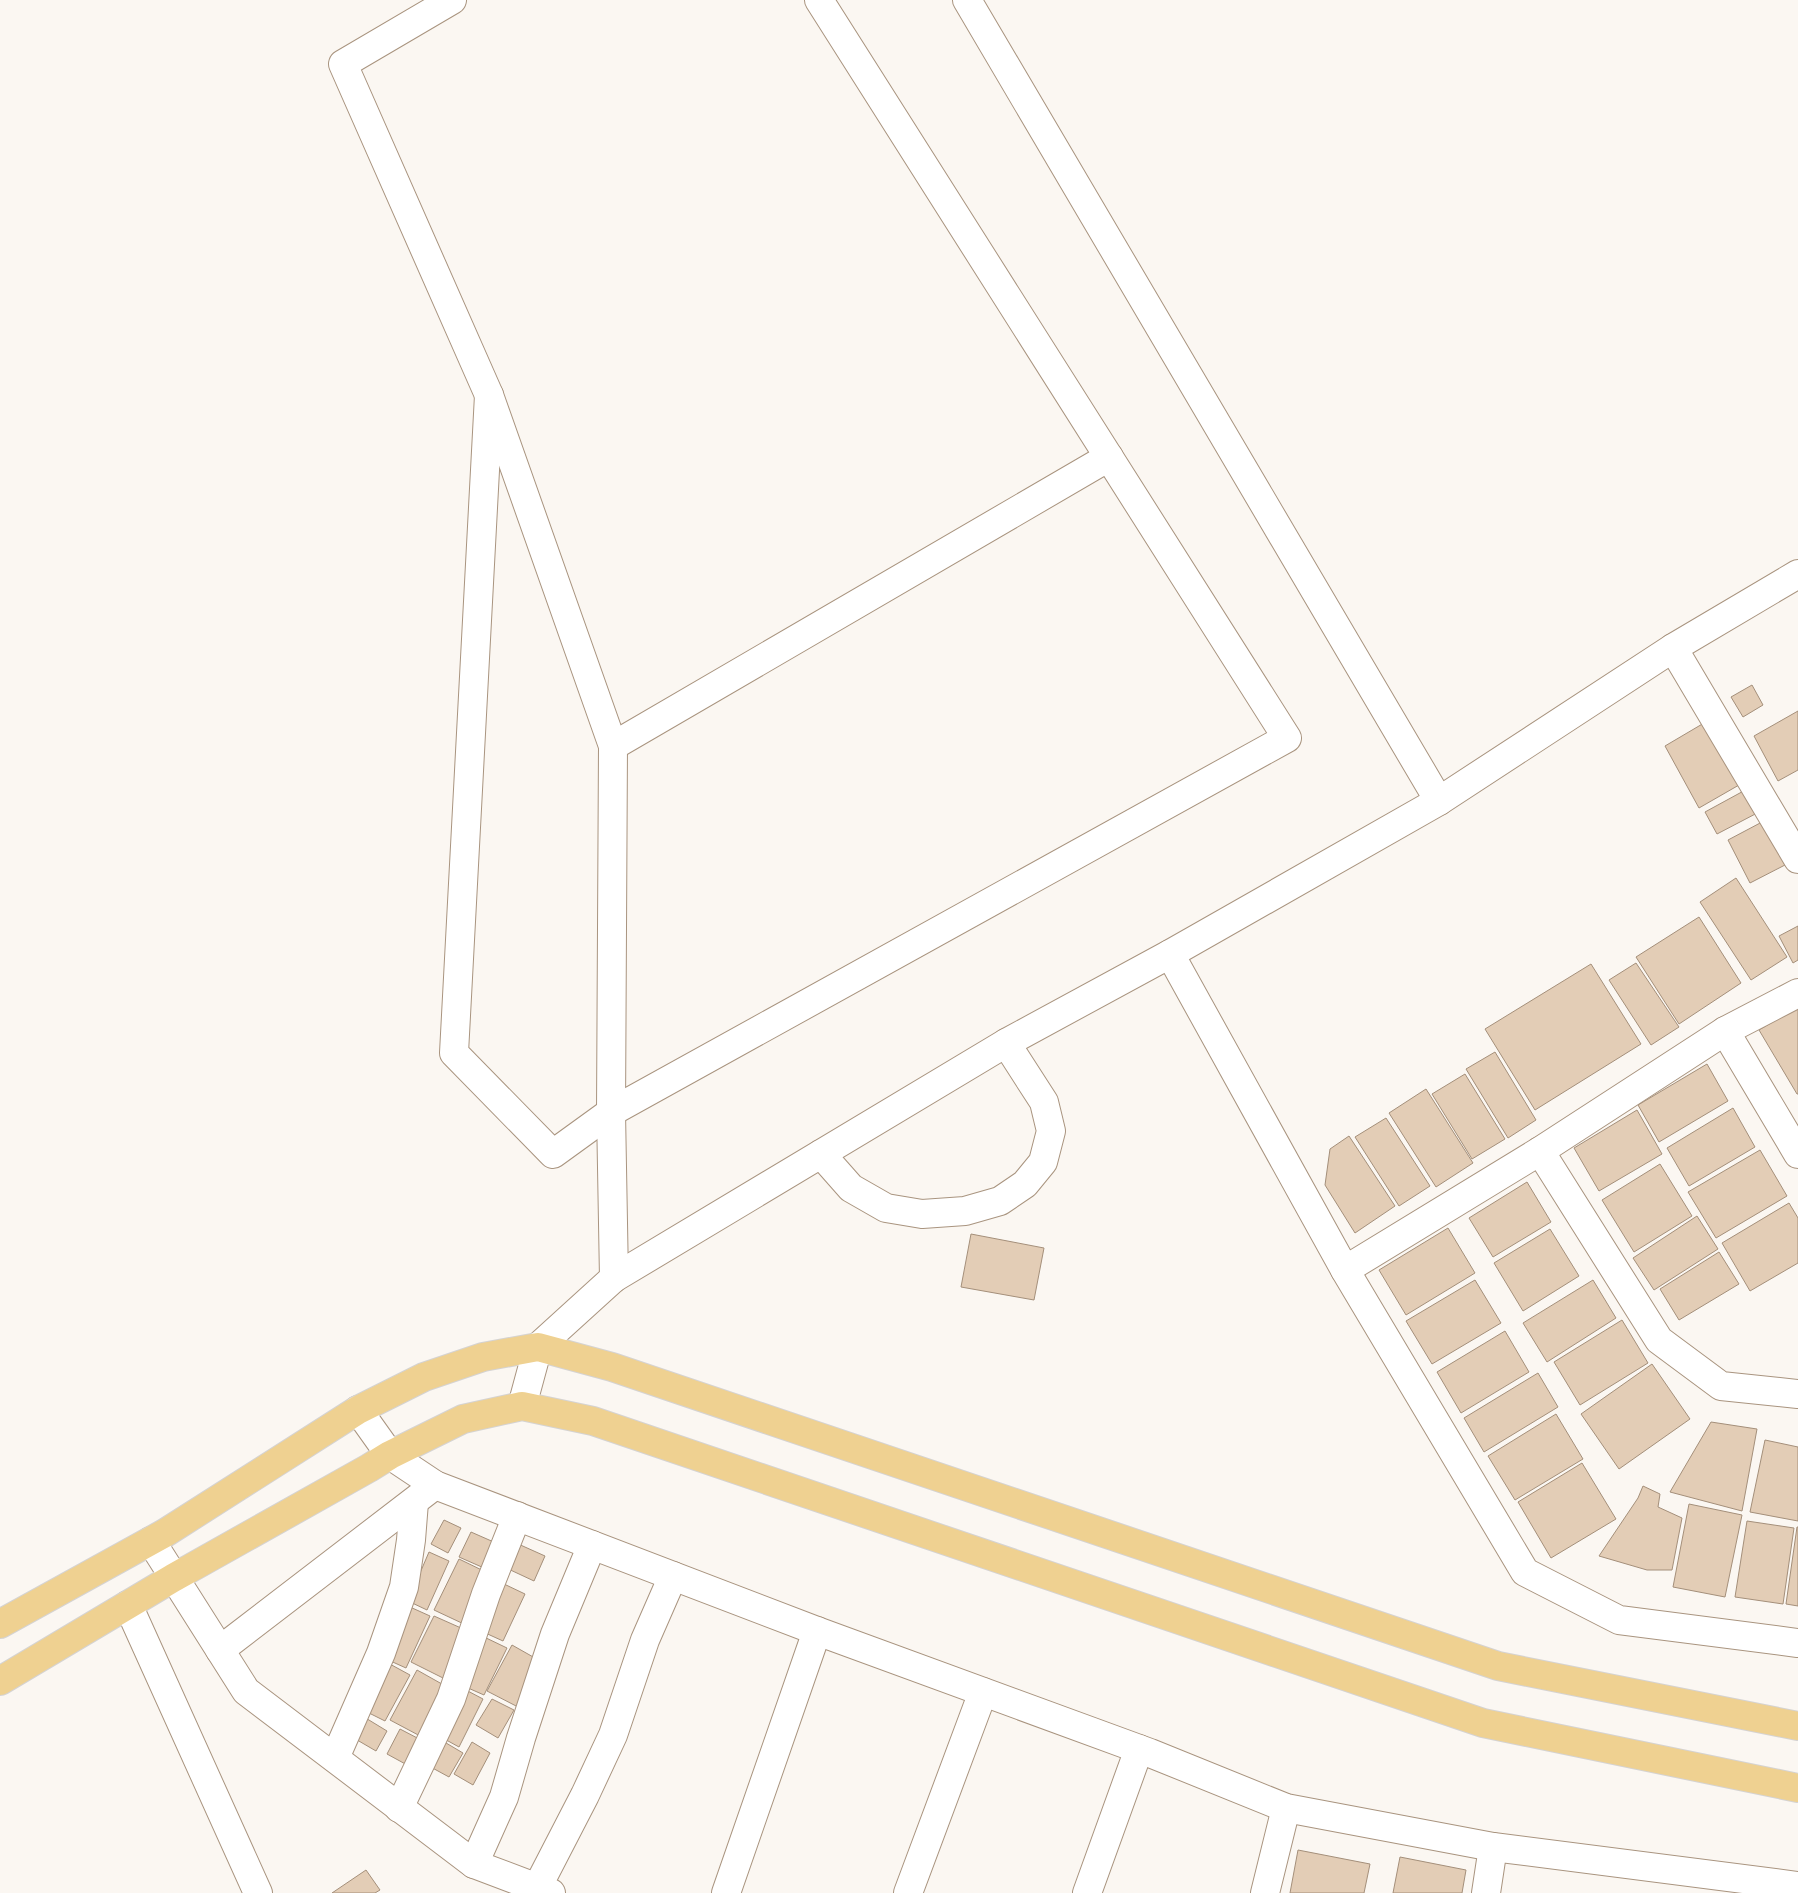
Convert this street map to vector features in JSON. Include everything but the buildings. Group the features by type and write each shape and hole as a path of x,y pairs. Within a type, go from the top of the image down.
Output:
{"main road":[{"path":"0,1624 151,1541 358,1410 424,1377 483,1357 538,1347 612,1367 1498,1666 1798,1726"},
{"path":"0,1681 128,1604 390,1455 463,1419 522,1406 602,1424 1483,1723 1798,1788"}],"street":[{"path":"452,0 343,64 489,395 613,746 611,1112 614,1278"},
{"path":"489,395 454,1054 553,1154 611,1112 1287,738 819,0"},
{"path":"967,0 1439,801"},
{"path":"613,746 1109,457"},
{"path":"522,1406 538,1347 614,1278 1006,1043 1170,954 1439,801 1673,648 1798,574"},
{"path":"1673,648 1798,859"},
{"path":"1170,954 1345,1270 1525,1572 1619,1620 1798,1643"},
{"path":"1345,1270 1540,1151 1725,1031 1798,993"},
{"path":"1725,1031 1798,1154"},
{"path":"822,1154 851,1188 886,1208 922,1214 956,1212 1000,1200 1025,1184 1043,1162 1051,1131 1044,1102 1006,1043"},
{"path":"1540,1151 1659,1340 1721,1386 1798,1394"},
{"path":"358,1410 390,1455 435,1485 817,1631 1139,1750 1286,1808 1493,1847 1798,1886"},
{"path":"220,1650 435,1485"},
{"path":"335,1758 381,1653 404,1587 414,1502"},
{"path":"399,1808 451,1699 486,1594 517,1516"},
{"path":"151,1541 246,1690 474,1864 544,1890 613,1735 645,1640 673,1576"},
{"path":"474,1864 504,1797 555,1634 592,1545"},
{"path":"128,1604 258,1893"},
{"path":"726,1893 817,1631"},
{"path":"908,1893 982,1692"},
{"path":"1087,1893 1139,1750"},
{"path":"1265,1893 1286,1808"},
{"path":"1486,1893 1493,1847"}]}
